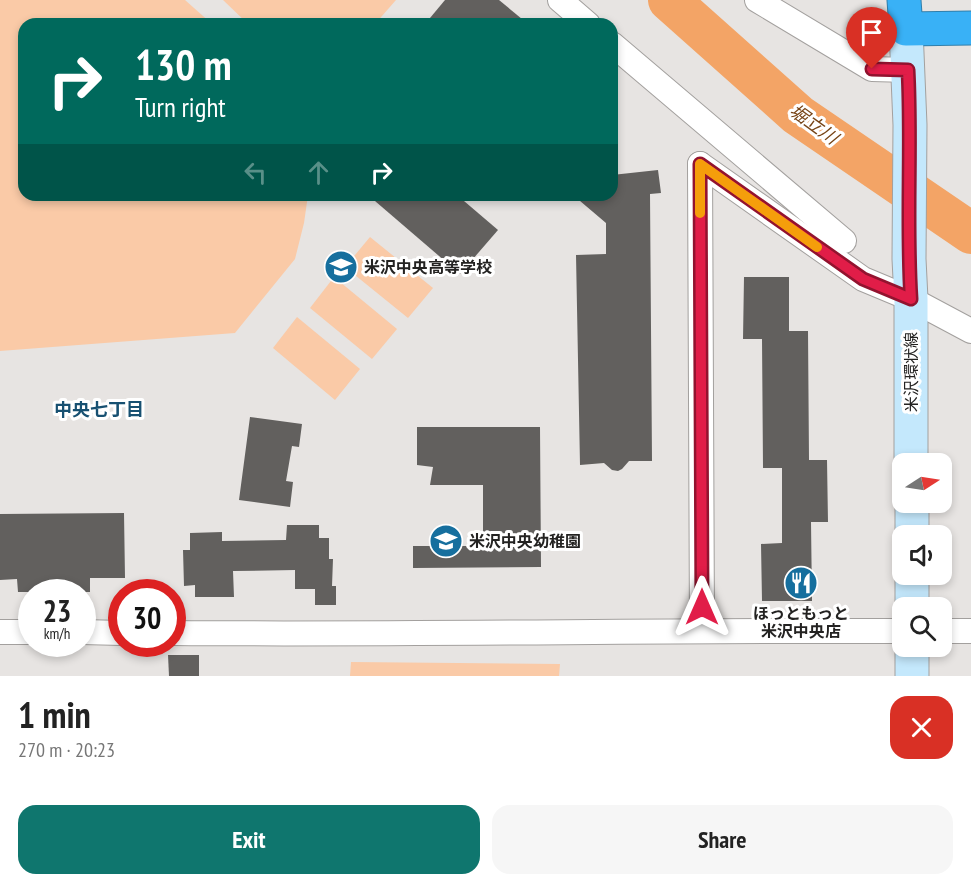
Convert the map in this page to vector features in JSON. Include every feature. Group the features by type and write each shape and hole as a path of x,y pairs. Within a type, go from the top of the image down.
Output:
{"highway":[{"path":"905,15 971,28"}],"main road":[{"name":"米沢環状線","path":"905,15 910,125 911,453"},
{"path":"912,657 912,676"}],"street":[{"path":"560,0 581,18"},
{"path":"757,0 872,69 908,70"},
{"path":"618,49 844,241"},
{"path":"702,631 700,164 863,279 911,299 971,331"},
{"path":"186,633 455,635 892,631"},
{"path":"952,631 971,631"},
{"path":"0,632 18,632"}],"shaded area":[{"path":"0,0 185,0 205,18 18,18 18,201 307,201 295,259 235,333 0,351"},
{"path":"223,0 396,0 380,18 242,18"},
{"path":"370,237 433,288 408,318 345,267"},
{"path":"334,277 397,329 372,359 310,308"},
{"path":"297,317 360,369 335,400 273,348"},
{"path":"351,662 560,664 559,676 350,676"}],"building":[{"path":"445,0 499,0 521,18 430,18"},
{"path":"658,170 661,193 650,194 652,461 629,461 618,471 612,470 604,463 580,465 576,255 606,254 606,223 580,201 618,201 618,174"},
{"path":"375,201 464,201 498,230 460,274"},
{"path":"744,277 789,277 789,331 808,331 809,460 827,460 828,522 811,522 812,601 762,601 761,544 782,543 782,468 763,468 762,339 743,339"},
{"path":"250,417 302,424 299,447 292,446 286,481 293,482 290,507 239,500"},
{"path":"417,427 540,427 541,567 413,568 413,546 483,546 483,485 430,485 433,467 417,465"},
{"path":"124,513 125,578 18,579 18,592 17,579 0,580 0,514"},
{"path":"287,525 319,525 319,538 329,538 329,559 333,559 332,586 336,586 336,605 315,605 315,589 295,589 295,570 233,571 234,597 195,597 195,585 186,586 183,550 190,550 190,533 222,532 222,541 286,540"},
{"path":"199,655 199,676 169,676 168,657"}],"waterway":[{"name":"堀立川","path":"669,0 798,115 971,233"}],"slow traffic":[{"path":"700,213 700,164 817,247"}],"place":[{"name":"米沢中央高等学校","path":"341,267"},
{"name":"米沢中央幼稚園","path":"446,541"},
{"name":"ほっともっと 米沢中央店","path":"801,583"}],"district":[{"name":"中央七丁目","path":"99,409"}],"route":[{"path":"702,607 700,164 863,279 911,299 908,70 872,69"}]}
